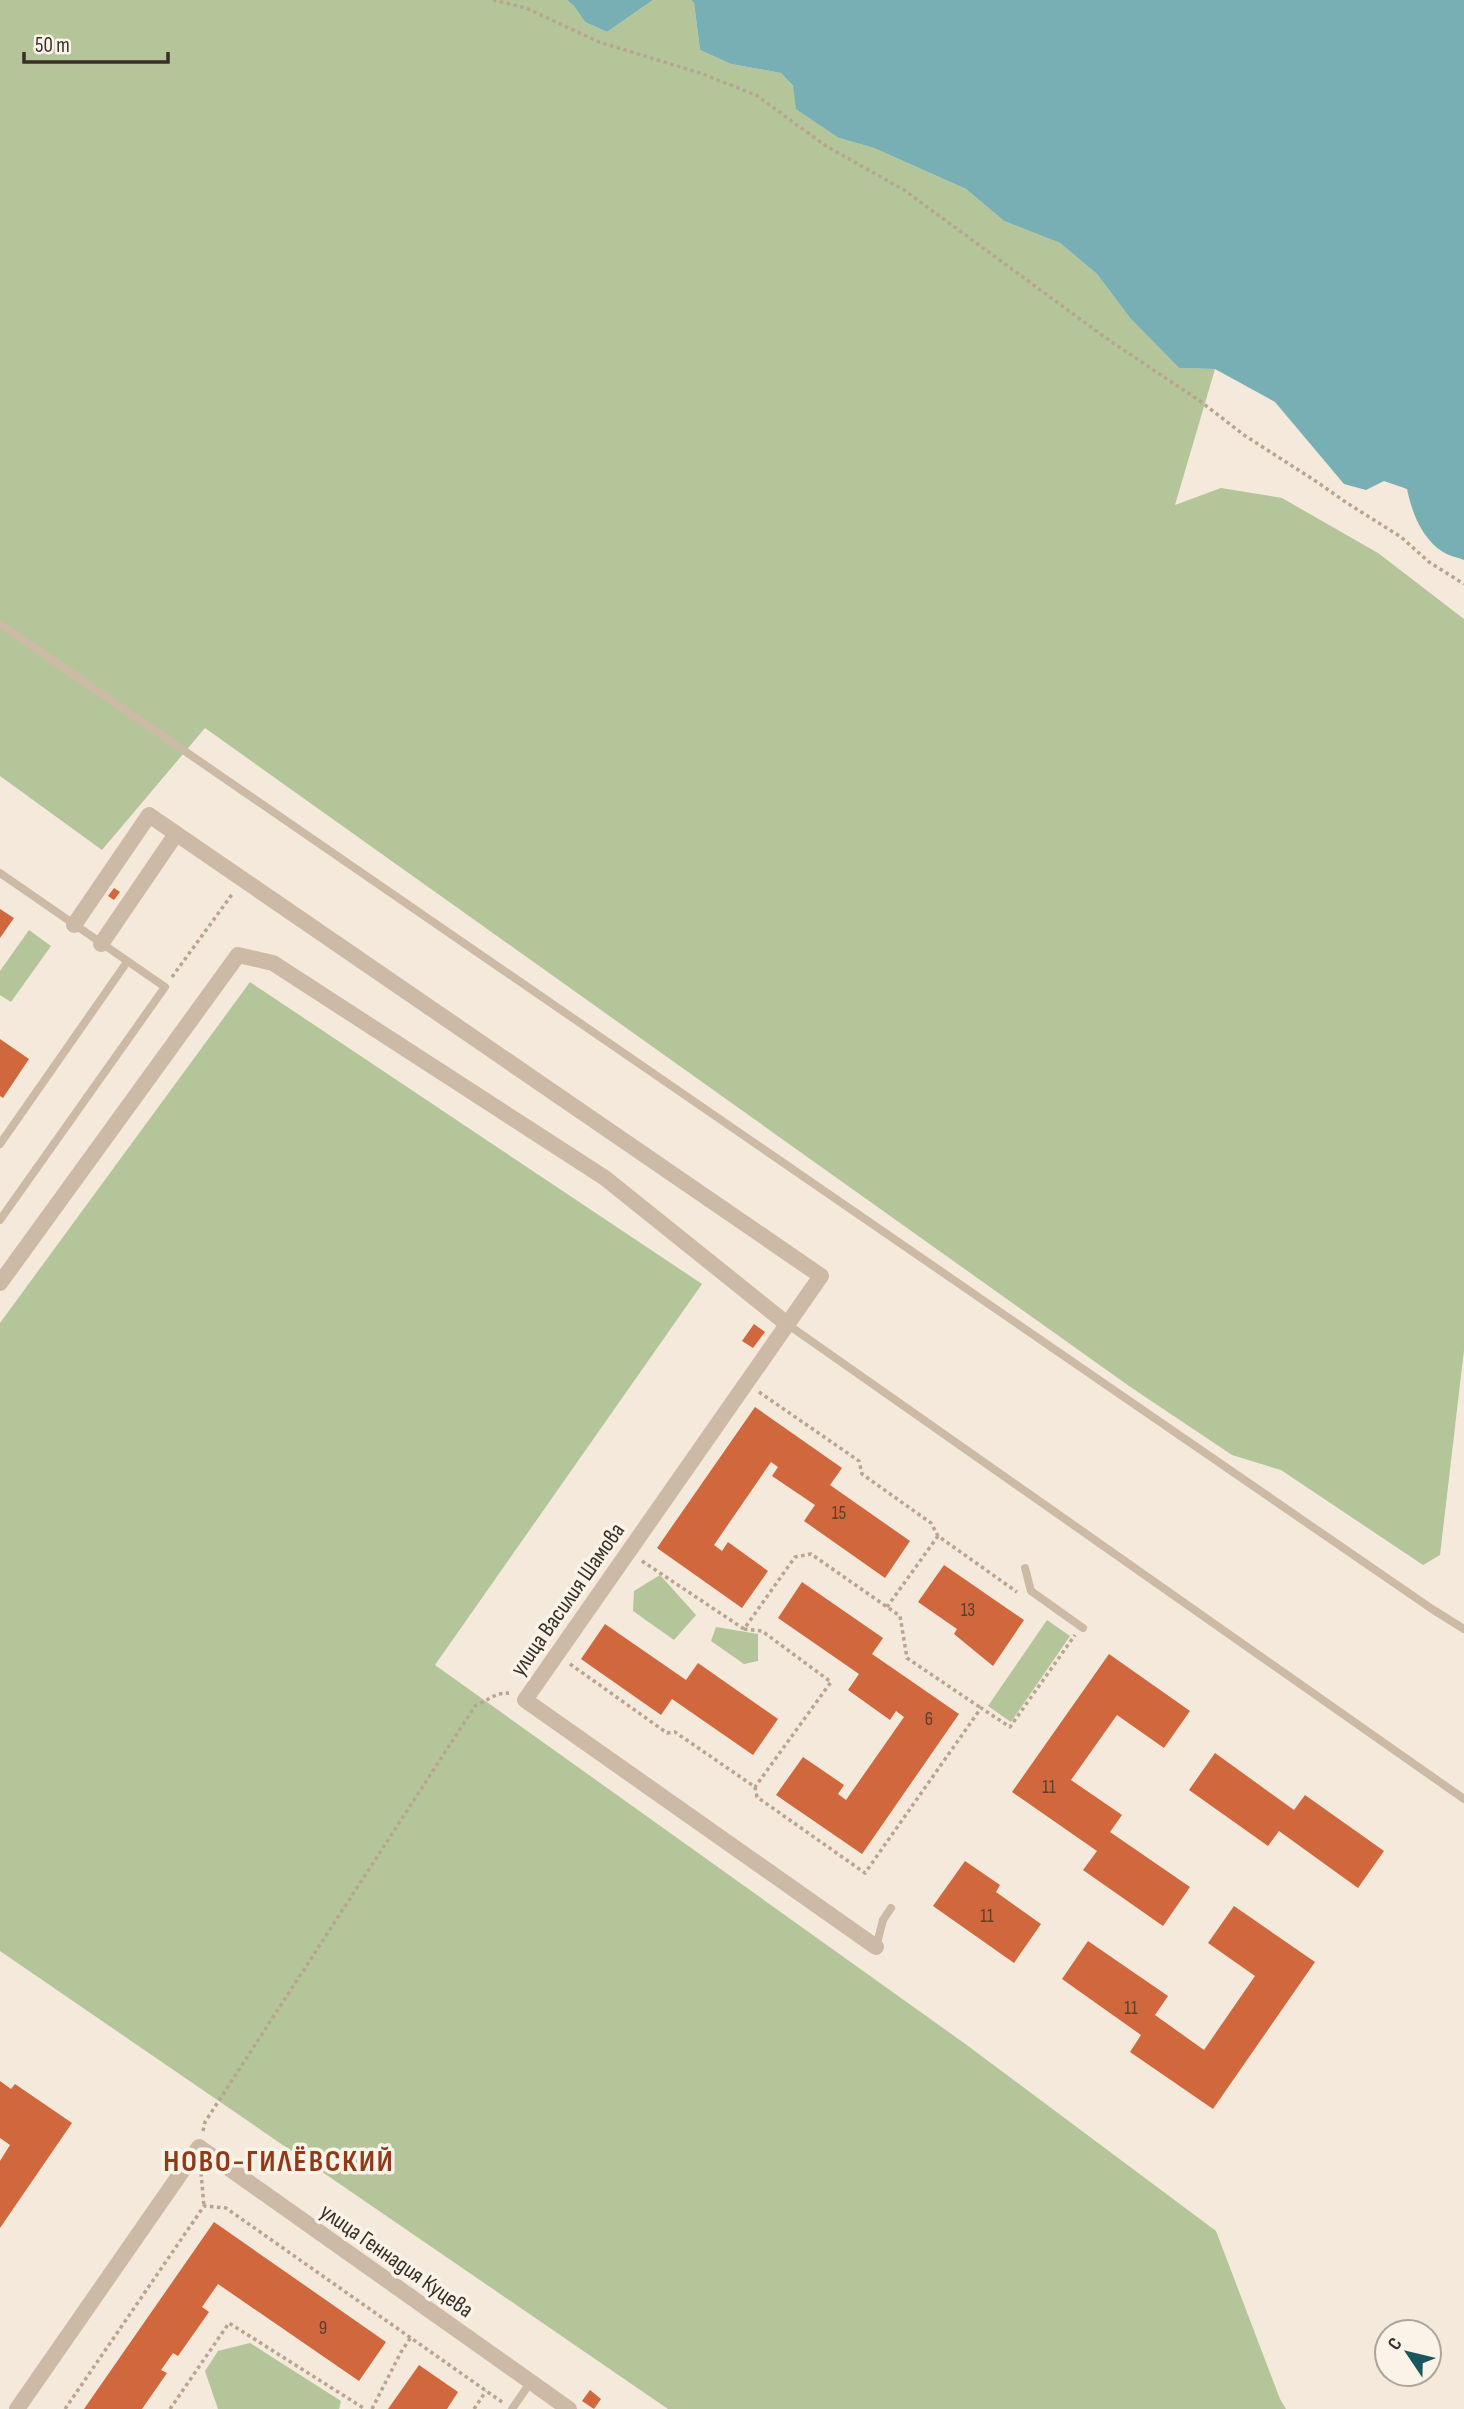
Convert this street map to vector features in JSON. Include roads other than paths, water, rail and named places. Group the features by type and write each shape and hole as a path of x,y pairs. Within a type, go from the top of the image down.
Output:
{"street":[{"path":"74,925 149,815 176,834 101,944"},
{"name":"улица Василия Шамова","path":"176,834 821,1276 525,1700 876,1947"},
{"path":"0,1283 238,955 273,963 605,1178 787,1324"},
{"name":"улица Геннадия Куцева","path":"17,2409 199,2147 569,2409"}],"lane":[{"path":"0,624 1464,1629"},
{"path":"0,873 164,988 0,1220"},
{"path":"0,1144 127,962"},
{"path":"787,1324 1464,1799"},
{"path":"1025,1568 1031,1591 1080,1631"},
{"path":"876,1947 883,1920 891,1908"},
{"path":"512,2409 530,2383"}],"water":[{"path":"567,0 653,0 607,32 585,22"},
{"path":"691,0 1464,0 1464,560 1445,553 1423,532 1407,489 1384,481 1366,490 1344,484 1275,402 1215,369 1179,368 1130,318 1097,274 1060,243 1004,221 966,189 874,148 839,138 796,109 793,86 781,73 731,64 700,50 694,3"}],"district":[{"name":"НОВО-ГИЛЁВСКИЙ","path":"279,2161"}]}
